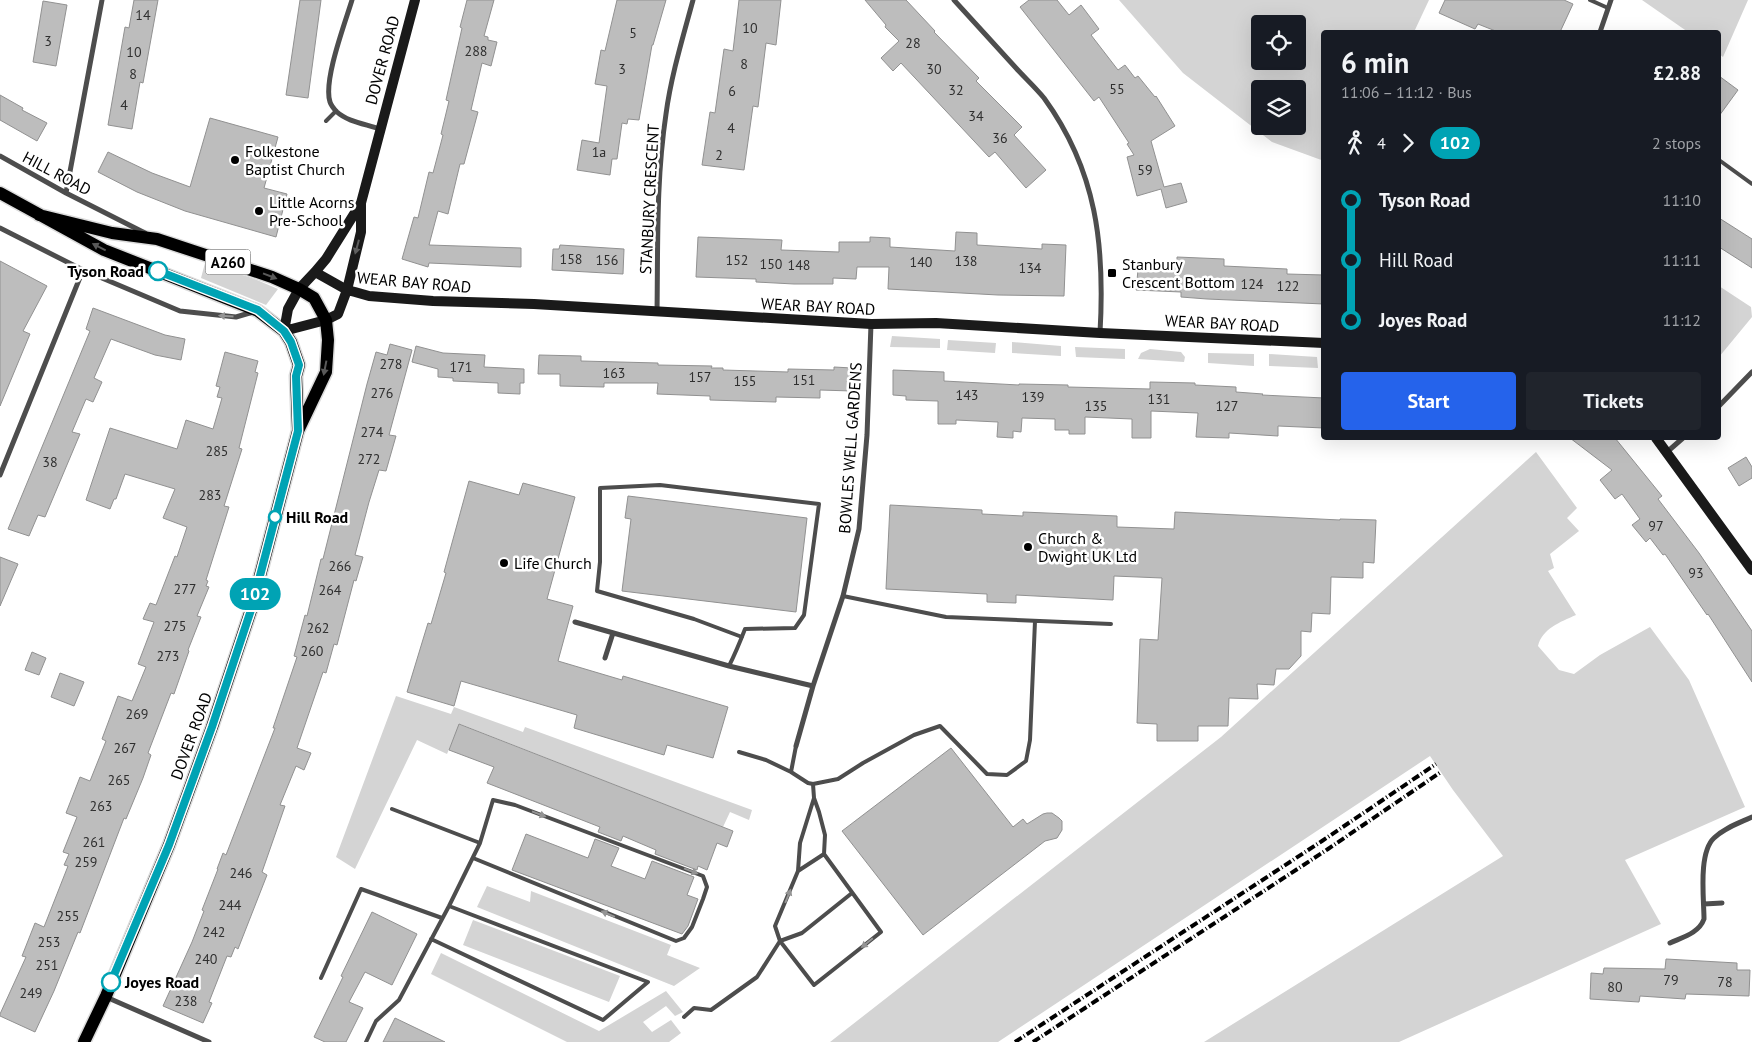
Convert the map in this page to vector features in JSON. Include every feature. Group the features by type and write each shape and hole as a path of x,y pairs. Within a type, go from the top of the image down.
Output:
{"main road":[{"name":"A260","path":"0,192 104,250 258,310 284,331 291,342 299,365 296,376 298,431"},
{"name":"A260","path":"39,215 112,234 157,239 272,276 314,298 326,320 328,340 326,372 298,431"},
{"name":"DOVER ROAD","path":"84,1042 106,996 169,845 212,727 251,610 298,431"}],"street":[{"path":"66,193 102,0"},
{"path":"336,111 330,103 331,70 352,0"},
{"name":"DOVER ROAD","path":"326,320 338,314 347,290 361,232 361,204 415,0"},
{"name":"STANBURY CRESCENT","path":"657,312 659,185 666,114 681,43 693,0"},
{"path":"954,0 1044,98 1068,139 1082,169 1090,192 1098,229 1102,273 1100,333"},
{"path":"1601,30 1611,0"},
{"name":"DOVER ROAD","path":"336,111 344,117 380,129"},
{"name":"HILL ROAD","path":"0,156 66,193 157,239"},
{"name":"DOVER ROAD","path":"284,331 288,309 299,289 315,272 361,204"},
{"path":"0,228 83,270 180,310 236,317 258,310"},
{"path":"0,475 83,270"},
{"name":"WEAR BAY ROAD","path":"315,272 347,290 369,296 433,301 534,304 872,324 936,323 1100,333 1321,343"},
{"path":"284,331 326,320"},
{"name":"BOWLES WELL GARDENS","path":"796,746 813,686 843,596 859,529 867,435 872,324"},
{"path":"1721,404 1752,372"},
{"path":"1658,440 1752,570"},
{"path":"1667,452 1681,440"},
{"path":"575,622 729,666 813,686"},
{"path":"605,658 613,633"},
{"path":"1670,942 1692,933 1702,926 1704,919 1703,866 1708,846 1713,839 1729,828 1752,817"},
{"path":"1704,904 1722,903"},
{"path":"106,996 209,1042"}],"lane":[{"path":"1590,0 1608,8"},
{"path":"326,121 336,111"},
{"path":"1721,161 1752,184"},
{"path":"729,666 742,637 745,629 794,628 804,615 818,504 660,485 600,488 598,591 694,619 742,637"},
{"path":"843,596 946,617 1111,624"},
{"path":"739,752 766,760 813,784 838,779 914,735 940,726 987,774 1007,775 1026,762 1030,740 1035,621"},
{"path":"791,772 796,746"},
{"path":"813,784 814,798 825,835 824,854 881,932 814,985 780,941 775,926 798,870 800,843 814,798"},
{"path":"366,1042 376,1021 399,1000 432,939 480,843 492,800 515,805 703,876 707,887 692,927 684,938 676,941 473,858"},
{"path":"392,809 480,843"},
{"path":"798,870 824,854"},
{"path":"321,978 361,889 442,918"},
{"path":"684,1017 694,1008 711,1010 758,977 780,941 802,934 852,893"},
{"path":"432,939 603,1020 648,982 449,906"}],"shaded area":[{"path":"1119,0 1429,0 1415,30 1321,30 1321,160 1272,142 1263,135 1306,135 1306,80 1251,80 1251,126 1183,73"},
{"path":"1642,0 1748,0 1723,57 1721,56 1721,30 1685,30"},
{"path":"205,263 252,278 278,289 266,305 201,278"},
{"path":"1721,287 1751,307 1752,317 1721,355"},
{"path":"892,336 940,339 940,348 890,347"},
{"path":"948,340 996,343 995,353 947,350"},
{"path":"1012,342 1061,346 1061,356 1012,353"},
{"path":"1075,347 1125,349 1125,359 1076,357"},
{"path":"1150,349 1181,352 1185,357 1184,362 1138,359 1141,353"},
{"path":"1208,353 1254,354 1254,366 1208,363"},
{"path":"1269,354 1317,357 1318,368 1269,366"},
{"path":"1536,452 1577,508 1567,518 1579,531 1550,554 1554,568 1548,571 1576,615 1558,623 1543,635 1538,646 1559,670 1574,674 1600,655 1650,627 1689,680 1745,807 1625,860 1661,924 1399,1042 1204,1042 1503,856 1430,756 998,1042 830,1042 1221,737"},
{"path":"396,696 451,714 454,707 523,732 525,727 752,810 749,820 730,812 723,827 460,724 447,754 417,740 355,869 336,857"},
{"path":"487,886 530,902 531,891 671,945 667,955 700,968 674,986 477,907"},
{"path":"473,920 620,976 609,1002 463,945"},
{"path":"441,953 599,1031 666,991 683,1012 675,1016 666,1006 643,1022 652,1032 671,1020 681,1033 669,1042 567,1042 431,974"}],"building":[{"path":"134,0 158,0 143,83 140,82 132,129 108,125 125,27 129,28"},
{"path":"300,0 321,0 308,98 286,95"},
{"path":"467,0 494,0 484,36 488,37 488,40 497,42 491,66 482,63 471,110 478,112 464,164 460,164 448,214 438,211 429,245 521,248 521,267 429,263 428,267 402,259 414,217 418,218 429,172 433,173 443,135 441,134 449,101 446,100"},
{"path":"617,0 666,0 652,45 639,120 628,119 627,124 622,123 617,159 612,159 610,175 577,170 582,140 599,143 607,86 595,84 601,50 605,51"},
{"path":"739,0 781,0 776,45 766,43 758,107 753,106 744,170 702,165 710,112 715,113 724,49 733,51"},
{"path":"865,0 906,0 979,78 976,81 1022,127 1014,135 1046,170 1026,188 995,152 989,157 901,63 893,71 881,58 899,41 885,27 886,25"},
{"path":"1029,0 1057,0 1069,15 1081,5 1099,29 1091,35 1118,70 1125,65 1135,78 1138,76 1156,96 1175,126 1151,141 1164,187 1181,183 1187,202 1166,208 1161,189 1137,196 1127,157 1134,155 1127,144 1129,143 1099,97 1094,101 1020,7"},
{"path":"1445,0 1564,0 1573,4 1561,30 1493,30 1478,24 1475,29 1439,13"},
{"path":"43,1 67,5 56,66 33,62"},
{"path":"1721,77 1738,90 1721,113"},
{"path":"0,95 23,108 22,110 47,123 37,141 0,120"},
{"name":"Folkestone Baptist Church","path":"210,118 278,137 264,188 287,194 276,237 185,211 137,192 98,172 108,152 152,173 190,187"},
{"path":"1721,219 1752,239 1752,268 1721,248"},
{"path":"956,232 977,233 977,245 1042,249 1042,244 1066,245 1064,296 998,295 888,289 889,267 857,267 856,279 833,278 833,284 794,284 756,282 756,279 696,277 698,237 782,240 781,250 839,252 839,242 870,242 870,237 890,238 890,247 955,251"},
{"path":"560,245 624,249 623,274 552,270 553,249 559,249"},
{"path":"1177,257 1224,259 1224,266 1287,269 1287,274 1321,275 1321,304 1207,299 1181,297 1181,292 1136,290 1138,270 1167,271 1168,264 1177,264"},
{"path":"0,261 47,286 23,331 30,334 0,406"},
{"path":"93,308 165,335 185,339 181,360 155,355 111,339 94,378 102,382 93,402 86,399 72,432 80,434 45,517 38,515 29,536 8,529 90,331 86,329"},
{"path":"390,344 412,350 389,435 396,436 386,471 379,470 369,502 355,555 363,557 356,581 354,580 337,645 334,644 326,673 323,672 297,748 311,753 304,770 296,766 280,805 285,806 262,872 267,875 238,949 235,947 231,957 227,956 209,1002 212,1003 203,1023 163,1006 192,942 223,853 226,855 275,728 273,728 297,657 294,656 305,615 307,616 321,559 323,559 376,352 387,355"},
{"path":"416,346 443,353 485,355 484,367 524,369 524,383 520,383 520,394 498,393 498,383 453,381 453,378 438,377 438,369 412,362"},
{"path":"225,352 258,361 255,372 258,373 239,448 242,449 224,506 229,507 206,580 208,581 206,586 209,587 197,616 201,617 174,694 171,693 148,753 151,755 143,778 126,819 124,818 80,933 78,932 35,1032 0,1016 0,1014 26,957 22,956 35,923 44,927 68,866 64,865 69,854 63,852 77,817 66,813 80,777 90,781 106,741 102,739 118,696 132,701 146,667 138,664 154,622 143,619 150,603 156,605 175,556 177,557 187,527 163,518 175,489 125,474 116,499 114,499 110,509 86,500 110,428 177,449 186,420 213,429 222,398 217,397 220,387 216,386"},
{"path":"539,355 581,356 581,361 712,366 711,368 723,368 723,370 788,372 788,369 834,370 834,367 852,368 852,391 820,390 820,398 776,397 776,402 710,400 710,396 657,394 658,383 604,383 604,387 560,386 560,374 538,374"},
{"path":"893,370 944,372 944,381 1019,385 1150,389 1150,382 1195,383 1195,385 1236,387 1236,392 1321,398 1321,428 1278,426 1278,436 1229,433 1229,438 1196,437 1198,413 1151,411 1151,438 1132,438 1132,419 1085,417 1085,434 1069,434 1069,430 1055,430 1055,419 1022,418 1021,432 1013,431 1013,438 997,437 998,422 956,420 956,424 938,424 938,401 906,400 906,396 893,395"},
{"path":"1573,440 1617,440 1662,496 1658,499 1699,553 1752,631 1752,682 1708,614 1665,554 1663,555 1650,538 1646,542 1632,525 1640,519 1622,494 1615,499 1600,480 1612,470"},
{"path":"1746,457 1752,467 1752,478 1739,486 1728,468"},
{"path":"469,481 519,495 523,483 575,497 547,599 573,606 558,661 622,680 623,676 728,707 713,758 667,745 664,755 574,728 577,715 461,681 454,706 407,692 428,623 431,624 446,573 444,572"},
{"path":"628,496 807,518 796,612 622,591 631,519 625,518"},
{"path":"890,505 982,510 982,514 1023,516 1023,512 1117,516 1117,527 1174,529 1175,512 1376,520 1374,563 1363,562 1363,578 1331,577 1330,614 1312,613 1311,632 1301,631 1301,656 1289,669 1276,669 1274,685 1257,684 1258,699 1229,698 1228,726 1198,726 1198,741 1157,741 1157,724 1137,723 1140,639 1158,640 1162,578 1114,576 1113,600 1016,595 1016,603 987,602 987,594 886,589"},
{"path":"0,557 18,564 0,606"},
{"path":"32,652 46,658 39,675 25,670"},
{"path":"60,673 84,682 74,706 51,697"},
{"path":"459,724 733,831 727,847 717,843 707,870 698,866 697,870 655,854 656,850 623,836 621,841 598,832 600,827 487,783 494,767 449,750"},
{"path":"951,748 1013,827 1023,819 1027,824 1043,814 1052,813 1062,821 1062,830 1057,838 1045,841 923,935 842,831"},
{"path":"526,834 588,858 595,839 619,848 611,866 645,879 652,861 694,877 687,895 698,899 688,926 682,934 512,870"},
{"path":"372,912 417,934 392,985 365,972 349,1002 363,1008 346,1042 325,1042 314,1037"},
{"path":"1666,959 1737,963 1737,970 1750,970 1749,996 1686,994 1685,999 1640,996 1639,1002 1590,999 1591,973 1603,974 1604,968 1665,969"},
{"path":"395,1018 445,1042 383,1042"}],"railway":[{"path":"1015,1042 1436,764"},
{"path":"1033,1042 1328,849 1441,772"}],"bus line":[{"name":"102","path":"111,982 169,845 212,727 251,610 298,431 296,376 299,365 291,342 284,331 258,310 158,271"}],"place":[{"name":"Folkestone Baptist Church","path":"235,160"},
{"name":"Little Acorns Pre-School","path":"259,211"},
{"name":"Tyson Road","path":"158,271"},
{"name":"Stanbury Crescent Bottom","path":"1112,273"},
{"name":"Hill Road","path":"275,517"},
{"name":"Church & Dwight UK Ltd","path":"1028,547"},
{"name":"Life Church","path":"504,563"},
{"name":"Joyes Road","path":"111,982"}]}
